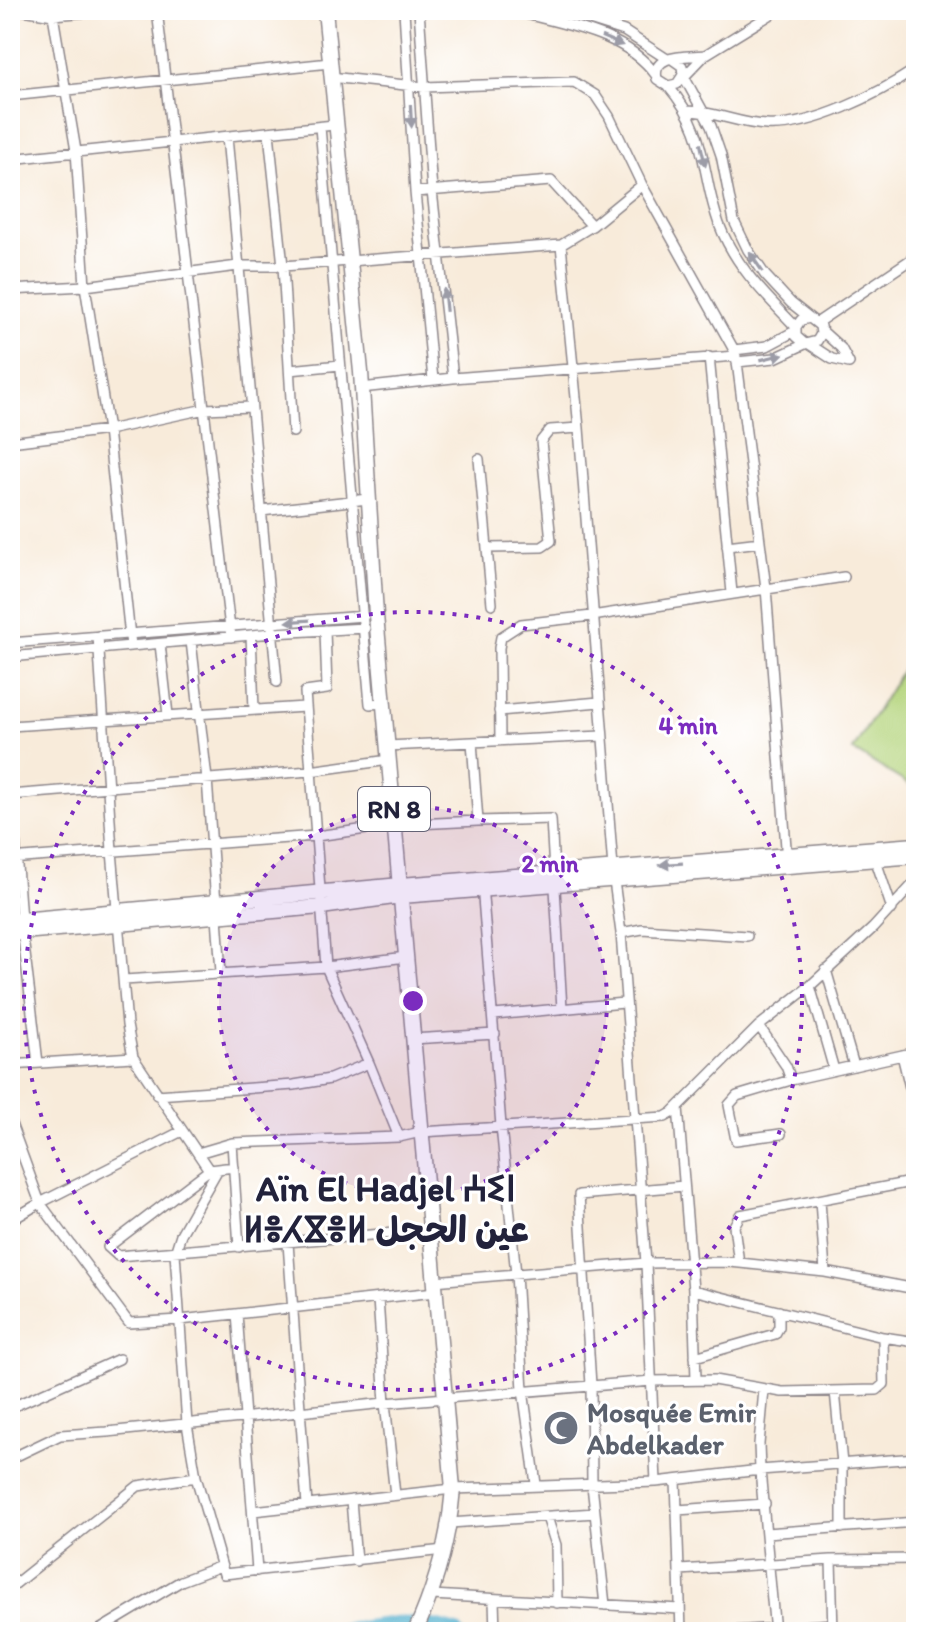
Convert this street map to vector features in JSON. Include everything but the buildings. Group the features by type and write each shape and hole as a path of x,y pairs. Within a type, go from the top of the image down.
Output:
{"main road":[{"name":"RN 8","path":"325,10 330,70 327,126 349,261 361,388 368,499 370,622 384,703 396,825 453,1489 444,1550 429,1600 415,1632"},
{"path":"16,927 401,890 787,862 874,854 916,845"},
{"path":"874,854 916,856"}],"street":[{"path":"23,10 53,15 112,10"},
{"path":"157,10 231,631"},
{"path":"404,10 415,192 433,380"},
{"path":"419,10 432,191 453,378"},
{"path":"511,10 619,43 642,59 660,83 668,86 687,111 700,140 711,199 719,225 735,257 754,284 795,329 798,339 832,359 849,363 841,348 765,275 748,250 734,221 721,155 704,111 683,78 682,66 624,31 558,10"},
{"path":"668,86 683,78 705,55 778,10"},
{"path":"53,15 76,151 85,286 108,430 131,646"},
{"path":"656,75 659,63 705,55"},
{"path":"687,111 704,111 749,123 784,125 841,108 916,69"},
{"path":"10,96 166,80 330,70 424,87 574,82 595,95 736,356 766,588 787,862"},
{"path":"10,159 327,126 332,263 340,365 353,500 370,622"},
{"path":"269,133 283,266 293,432"},
{"path":"227,137 277,682"},
{"path":"415,192 551,181 592,226"},
{"path":"10,290 85,286 238,266 332,263 561,245 592,226 642,185"},
{"path":"561,245 579,428 613,874 621,933 646,1263 656,1482"},
{"path":"736,356 767,346 795,329 801,320 816,323 916,256"},
{"path":"361,388 709,357 775,358 817,341 816,323"},
{"path":"709,357 732,593"},
{"path":"290,370 340,365"},
{"path":"10,442 108,430 205,409 251,407"},
{"path":"488,548 542,547 551,541 541,441 550,430 579,428"},
{"path":"479,459 492,604"},
{"path":"261,511 368,499"},
{"path":"727,546 760,542"},
{"path":"500,741 501,637 521,624 844,577"},
{"path":"10,643 370,622"},
{"path":"10,657 191,641 231,631 251,635 273,628 325,630 370,622"},
{"path":"325,630 327,689 305,692 305,707 326,967 399,1137"},
{"path":"251,635 254,709"},
{"path":"98,636 112,851 133,1057 182,1131 213,1170"},
{"path":"191,641 207,779 221,972"},
{"path":"160,644 168,715"},
{"path":"499,711 599,702"},
{"path":"10,726 305,707"},
{"path":"11,795 310,771 388,753 472,742 602,736"},
{"path":"472,742 478,821"},
{"path":"10,771 16,927 38,1063"},
{"path":"13,859 316,836 396,825 551,819 562,1009"},
{"path":"874,854 892,909"},
{"path":"198,1153 232,1143 399,1137 421,1132 665,1117 759,1026 810,986 892,909 916,881"},
{"path":"482,884 523,1390 536,1484"},
{"path":"621,933 642,929 747,936"},
{"path":"124,980 326,967 406,957"},
{"path":"826,970 854,1066"},
{"path":"810,986 834,1070"},
{"path":"494,1015 624,1003"},
{"path":"759,1026 786,1066 791,1080"},
{"path":"412,1039 495,1034"},
{"path":"781,1134 736,1140 729,1105 737,1096 791,1080 916,1052"},
{"path":"902,1055 916,1112"},
{"path":"10,1065 133,1057"},
{"path":"157,1095 294,1085 330,1079 369,1063"},
{"path":"678,1107 693,1290 696,1379"},
{"path":"10,1121 40,1203 129,1323 378,1299 516,1274 646,1263 739,1263 825,1272 916,1289"},
{"path":"10,1221 182,1131"},
{"path":"232,1143 239,1247"},
{"path":"234,1167 213,1170 108,1247 118,1256 175,1253 430,1230"},
{"path":"213,1170 181,1234 175,1253 187,1424 196,1477 224,1574 444,1550"},
{"path":"739,1263 734,1226 740,1215 916,1181"},
{"path":"605,1605 592,1485 591,1385 579,1195 684,1186"},
{"path":"820,1200 825,1272"},
{"path":"288,1243 307,1505"},
{"path":"693,1290 883,1337 916,1342"},
{"path":"378,1299 395,1495"},
{"path":"695,1357 775,1334 779,1327 779,1311"},
{"path":"237,1314 257,1571"},
{"path":"10,1459 60,1435 523,1390 696,1379 764,1390 877,1390 884,1384 883,1337"},
{"path":"10,1408 119,1359"},
{"path":"764,1390 760,1470 775,1630"},
{"path":"835,1391 842,1464 842,1528"},
{"path":"253,1511 453,1489 656,1482 916,1458"},
{"path":"10,1588 138,1486 196,1477"},
{"path":"676,1480 681,1632"},
{"path":"351,1500 356,1561"},
{"path":"677,1510 765,1504"},
{"path":"450,1523 595,1513"},
{"path":"547,1517 556,1545 557,1603"},
{"path":"766,1533 916,1522"},
{"path":"680,1570 831,1560 916,1559"},
{"path":"719,1632 833,1628 831,1560"},
{"path":"96,1632 181,1581 221,1566"},
{"path":"429,1600 680,1609"},
{"path":"494,1600 495,1632"},
{"path":"908,1632 916,1631"}],"green space":[{"path":"916,647 916,789 853,750"}],"waterway":[{"path":"336,1632 412,1624 457,1632"}],"place":[{"name":"Mosquée Emir Abdelkader","path":"561,1428"}],"district":[{"name":"Aïn El Hadjel ⵄⵉⵏ ⵍⴻⵃⴵⴻⵍ عين الحجل","path":"386,1208"}]}
